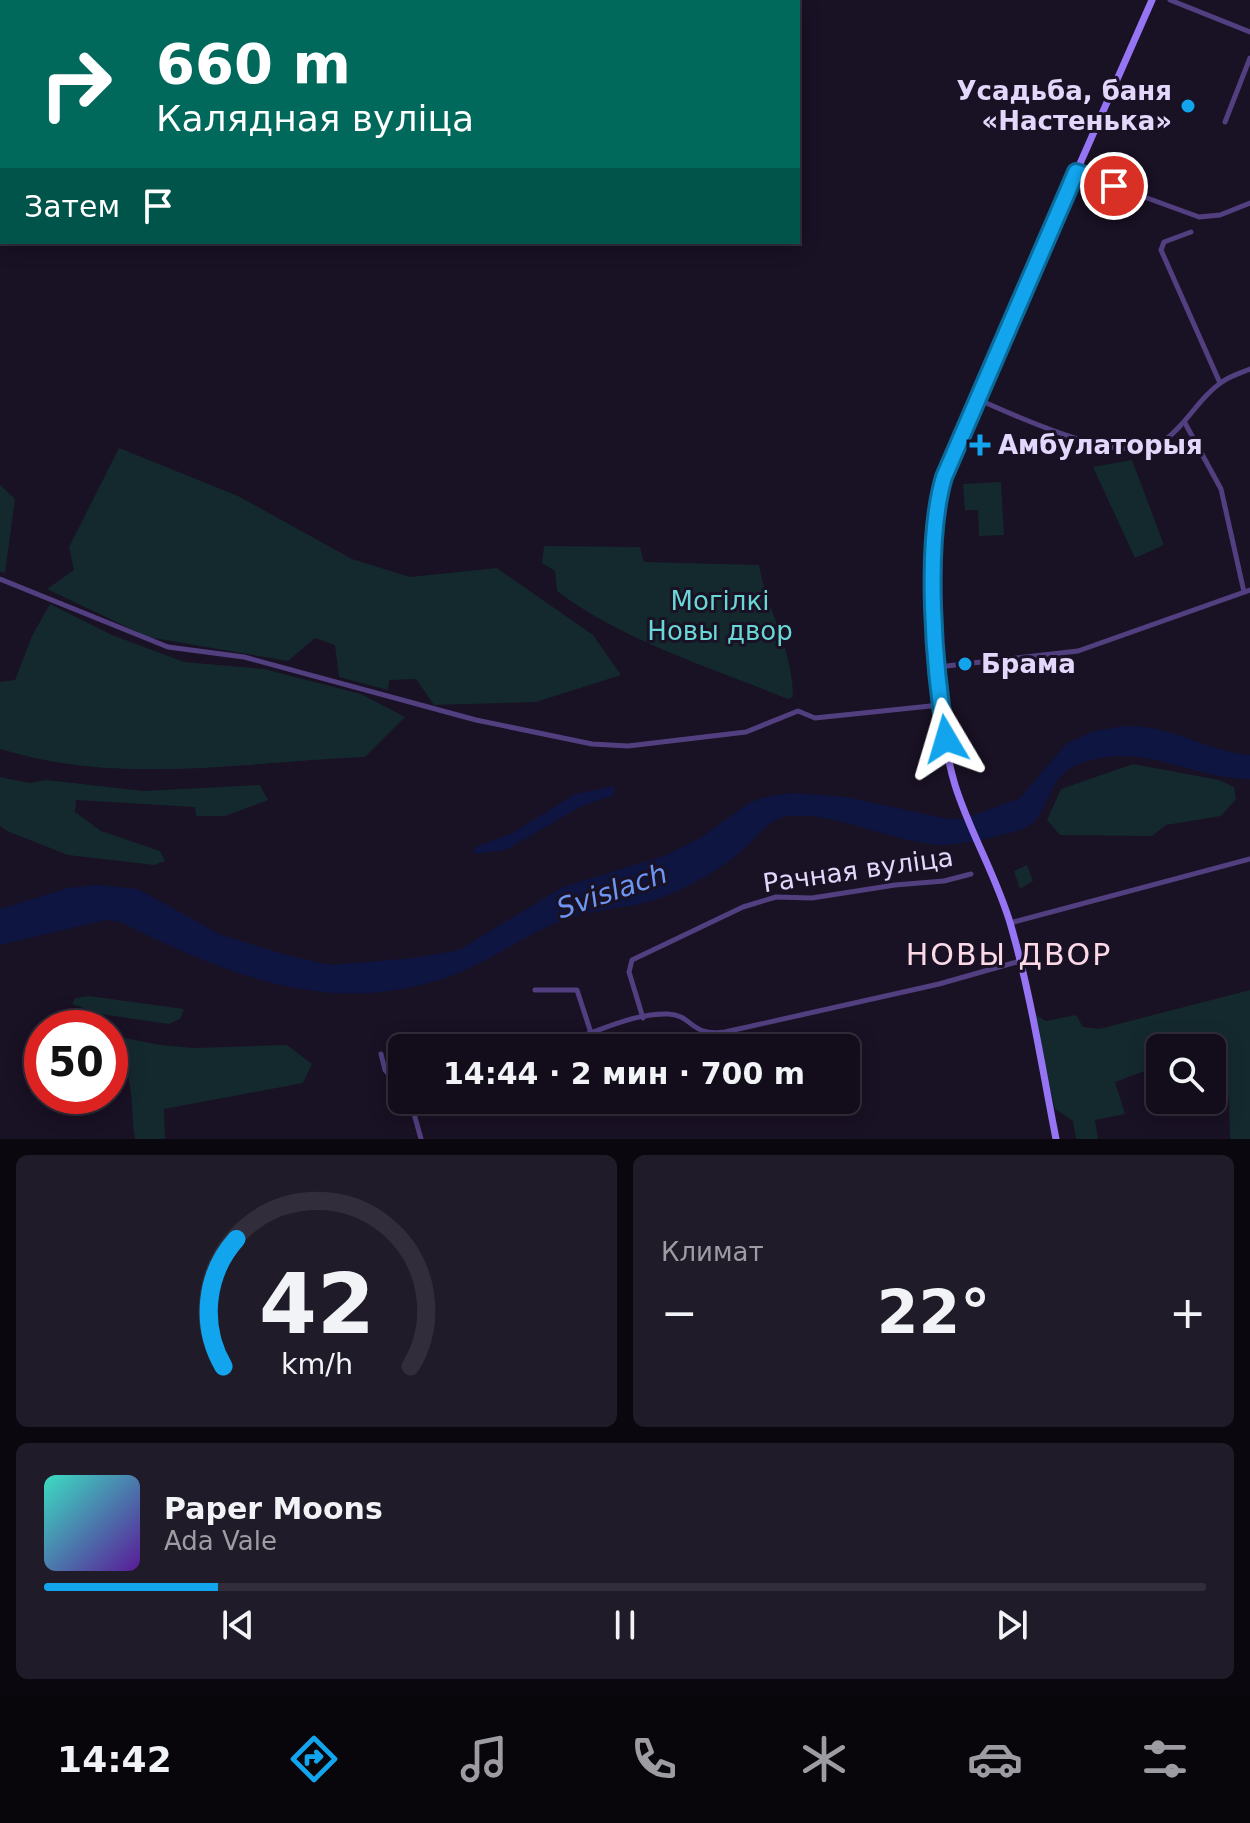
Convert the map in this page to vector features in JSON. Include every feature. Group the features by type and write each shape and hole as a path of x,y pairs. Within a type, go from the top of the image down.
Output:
{"main road":[{"path":"1056,1139 1010,923 957,791 941,705 935,571 940,494 977,399 1152,0"}],"street":[{"path":"1170,0 1250,32"},
{"path":"1225,122 1250,58"},
{"path":"1076,172 1199,217 1220,215 1250,203"},
{"path":"1191,232 1164,242 1161,250 1220,383"},
{"path":"977,399 1061,436 1089,443 1143,448 1160,445 1185,423 1220,383 1250,369"},
{"path":"938,667 1088,649 1247,591 1221,489 1185,423"},
{"path":"0,579 143,640 168,647 244,657 476,720 615,747 746,732 798,711 815,718 825,718 941,705"},
{"path":"1010,923 1250,859"},
{"name":"Рачная вуліца","path":"643,1018 629,972 632,960 743,907 776,897 812,898 944,881 971,874"},
{"path":"598,1034 643,1018 671,1014 703,1034 725,1032 939,984 1020,961"},
{"path":"535,990 577,990 591,1034"},
{"path":"381,1054 388,1073"},
{"path":"414,1114 421,1139"}],"green space":[{"path":"119,448 238,496 352,559 410,577 497,568 593,635 621,675 536,702 434,705 416,679 389,680 388,690 339,677 335,645 315,638 288,661 148,637 47,589 74,570 69,547"},
{"path":"1132,460 1164,545 1135,558 1093,467"},
{"path":"1001,482 1004,535 979,536 978,510 965,510 963,484"},
{"path":"0,485 15,499 5,573 0,572"},
{"name":"Могілкі Новы двор","path":"544,546 640,547 644,562 759,565 789,663 793,697 788,699 669,652 583,609 557,591 555,571 542,563"},
{"path":"50,604 112,635 184,662 264,669 361,694 405,717 365,757 182,769 136,769 90,767 0,749 0,682 15,680 32,636"},
{"path":"1133,764 1219,780 1234,787 1236,799 1221,816 1166,825 1152,836 1060,835 1047,820 1061,789"},
{"path":"0,777 29,783 47,780 143,791 260,785 268,800 225,816 196,816 195,807 76,800 75,812 101,831 160,851 165,861 154,865 68,855 7,831 0,826"},
{"path":"1027,865 1033,881 1020,889 1014,871"},
{"path":"1250,990 1250,1139 1230,1139 1229,1098 1226,1098 1226,1034 1146,1034 1146,1070 1115,1082 1125,1114 1095,1120 1098,1139 1076,1139 1073,1121 1055,1109 1033,1013 1046,1021 1076,1015 1083,1027 1099,1029"},
{"path":"89,996 184,1009 180,1019 169,1024 128,1018 128,1010 89,1010 72,1004 75,998"},
{"path":"128,1039 193,1048 287,1045 312,1064 303,1083 164,1109 165,1139 135,1139"}],"water":[{"name":"Svislach","path":"1125,726 1157,729 1250,755 1250,779 1208,774 1130,756 1087,761 1074,766 1058,780 1032,824 1004,835 944,845 905,839 816,817 797,815 780,818 724,865 675,892 645,902 570,918 542,929 459,973 401,989 359,993 318,991 277,984 237,973 120,922 106,920 0,945 0,909 68,888 97,885 138,889 221,935 329,965 414,958 459,950 563,887 667,855 700,838 749,803 765,797 792,793 846,797 948,819 962,819 1019,799 1067,743 1094,731"},
{"path":"615,786 614,795 580,807 506,850 473,854 475,847 511,834 575,794"}],"place":[{"name":"Усадьба, баня «Настенька»","path":"1188,106"},
{"name":"Амбулаторыя","path":"980,445"},
{"name":"Брама","path":"965,664"}],"district":[{"name":"НОВЫ ДВОР","path":"1009,954"}],"route":[{"path":"946,739 937,649 935,571 938,510 944,477 1076,172 1114,186"}]}
